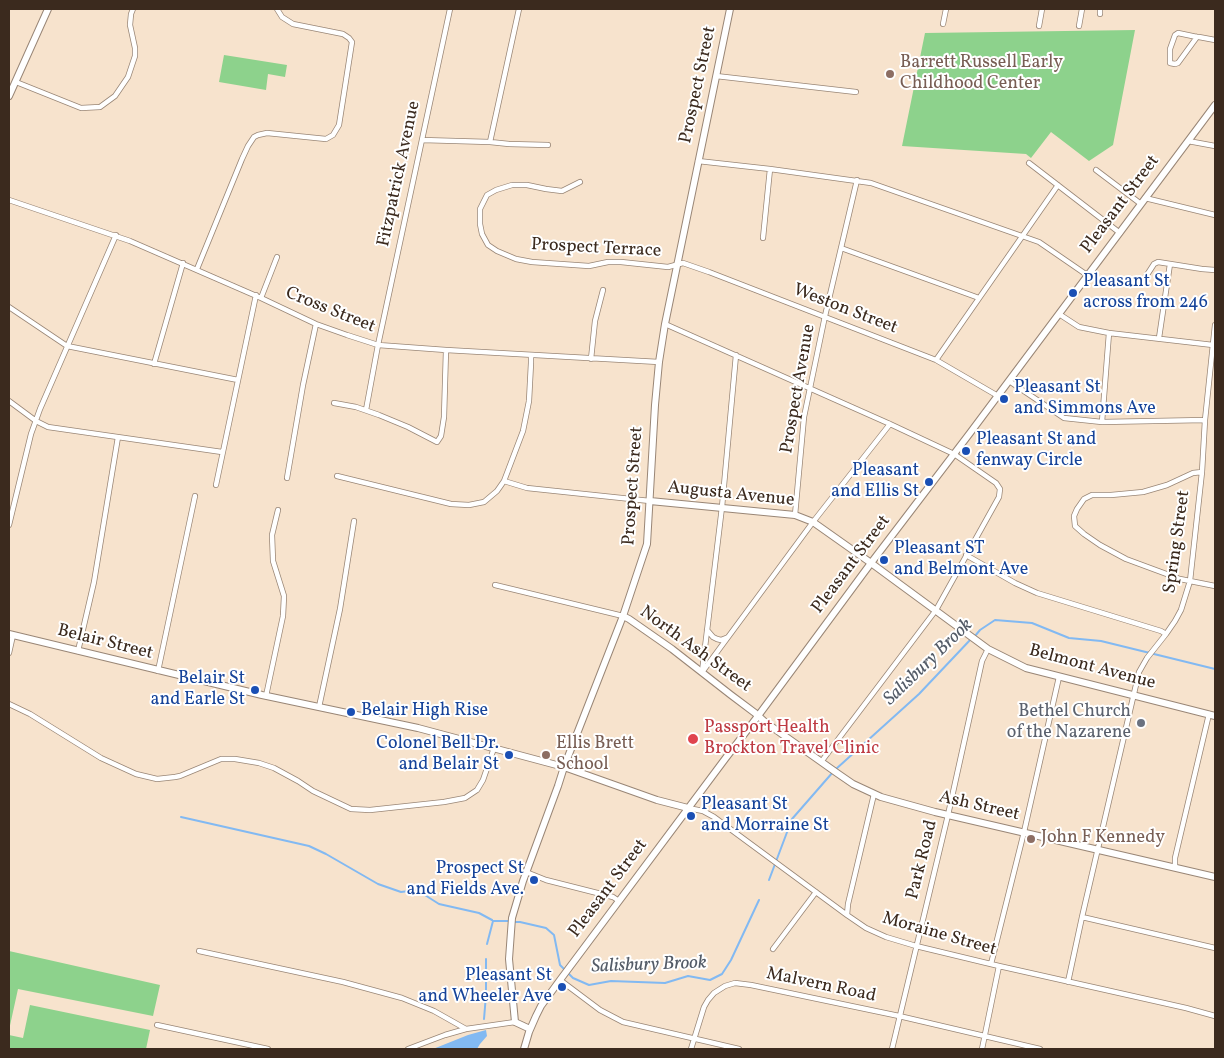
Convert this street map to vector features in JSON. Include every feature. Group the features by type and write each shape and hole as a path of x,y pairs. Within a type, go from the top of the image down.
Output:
{"street":[{"path":"9,96 48,9"},
{"path":"16,82 81,108 100,107 115,96 128,77 135,56 130,25 133,9"},
{"path":"197,269 251,141 258,135 271,134 326,139 333,135 339,125 352,42 343,34 293,24 282,16 277,9"},
{"name":"Fitzpatrick Avenue","path":"366,410 378,345 450,9"},
{"path":"490,142 519,9"},
{"name":"Prospect Street","path":"515,1022 509,959 511,921 519,891 564,767 623,616 648,544 659,362 665,324 730,9"},
{"path":"943,24 946,9"},
{"path":"1039,26 1042,9"},
{"path":"1079,26 1082,9"},
{"path":"1197,37 1178,62 1175,64 1170,63 1170,49 1174,35 1178,33 1215,40"},
{"path":"716,76 856,92"},
{"name":"Pleasant Street","path":"524,1049 530,1029 539,1010 561,978 1215,105"},
{"path":"422,140 548,145"},
{"path":"1188,141 1215,146"},
{"path":"698,161 872,183 1040,242 1087,275"},
{"path":"1029,163 1120,233"},
{"path":"763,238 770,169"},
{"path":"1096,170 1143,201 1215,215"},
{"name":"Prospect Avenue","path":"795,516 804,417 840,248 857,180"},
{"name":"Prospect Terrace","path":"580,182 562,191 527,185 512,185 496,190 488,195 480,210 480,224 482,234 488,244 497,251 532,262 589,266 608,262 621,262 668,267 677,266"},
{"path":"936,360 1058,185"},
{"name":"Cross Street","path":"9,200 116,235 256,295 316,324 346,336 378,345 659,362"},
{"path":"9,525 36,421 116,235"},
{"path":"840,248 979,298"},
{"path":"261,298 276,257"},
{"path":"1143,281 1154,264 1158,262 1202,270 1215,270"},
{"path":"154,364 183,263"},
{"name":"Weston Street","path":"677,266 683,263 709,272 936,360 998,396"},
{"path":"1159,338 1170,264"},
{"path":"590,359 595,321 602,290"},
{"path":"216,485 256,295"},
{"path":"9,308 67,346 238,380"},
{"path":"1059,314 1079,327 1109,333 1213,345"},
{"path":"287,478 316,324"},
{"path":"665,324 954,454 996,483 1000,489 999,496 936,610 821,762"},
{"name":"Spring Street","path":"1068,982 1139,672 1181,610 1190,582 1202,472 1205,420 1212,381 1215,325"},
{"path":"1102,422 1109,333"},
{"path":"334,402 366,410 408,427 438,442 441,436 444,416 446,350"},
{"path":"338,476 451,504 469,505 484,502 497,491 504,481 526,422 531,355"},
{"path":"702,672 722,507 736,355"},
{"path":"1009,381 1064,418 1102,422 1205,420"},
{"path":"9,402 48,427 222,452"},
{"path":"702,672 813,522 890,424"},
{"path":"78,651 94,582 118,437"},
{"path":"1202,472 1193,473 1167,485 1143,492 1092,495 1084,499 1077,509 1074,516 1075,526 1100,545 1132,561 1190,582 1215,586"},
{"name":"Augusta Avenue","path":"504,481 527,488 795,516 813,522 871,562"},
{"path":"158,671 195,496"},
{"path":"266,696 283,616 284,596 273,561 272,535 278,510"},
{"path":"319,707 340,609 354,521"},
{"path":"966,555 1015,583 1037,593 1166,634"},
{"name":"Belmont Avenue","path":"871,562 988,649 1026,668 1212,715"},
{"name":"North Ash Street","path":"495,585 623,616 672,649 758,716"},
{"path":"708,630 716,639 728,638"},
{"path":"9,653 11,635"},
{"name":"Belair Street","path":"11,635 266,696 418,728 564,767 657,800 688,808"},
{"name":"Park Road","path":"892,1049 948,815 982,661 988,649"},
{"path":"991,964 1024,832 1059,677"},
{"path":"9,704 30,714 101,758 136,774 157,779 175,777 221,759 235,759 274,768 313,791 351,809 370,810 465,798 477,790 484,780 494,748"},
{"path":"1175,867 1212,715"},
{"name":"Ash Street","path":"758,716 853,784 887,799 1215,877"},
{"path":"847,915 874,794"},
{"name":"Moraine Street","path":"688,808 703,811 714,816 847,915 866,928 886,937 999,966 1215,1016"},
{"path":"526,872 546,880 613,897 619,901"},
{"path":"773,949 816,892"},
{"path":"1082,917 1215,948"},
{"path":"199,951 343,982 402,998 434,1011 466,1029"},
{"path":"982,1049 999,966"},
{"path":"561,978 600,1010 623,1022 739,1049"},
{"name":"Malvern Road","path":"691,1049 708,1000 714,993 735,983 899,1016 1040,1049"},
{"path":"408,1049 466,1029 515,1022 530,1029"},
{"path":"157,1025 268,1049"}],"green space":[{"path":"1135,30 1113,145 1089,161 1051,132 1031,158 1026,154 902,146 925,33"},
{"path":"224,55 287,65 285,77 268,74 266,90 219,82"},
{"path":"9,951 160,985 153,1016 18,989 9,1030"},
{"path":"30,1005 150,1030 146,1049 9,1049 9,1035 23,1038"}],"water":[{"path":"486,1030 487,1036 477,1049 433,1049 468,1035"}],"waterway":[{"name":"Salisbury Brook","path":"975,636 980,630 995,620 1032,623 1069,638 1101,641 1215,669"},
{"name":"Salisbury Brook","path":"836,769 919,694 971,639"},
{"name":"Salisbury Brook","path":"769,880 792,819 833,772"},
{"path":"181,817 309,846 378,884 401,892 417,890 439,904 479,913 492,920"},
{"name":"Salisbury Brook","path":"514,922 546,928 554,935 560,965 573,978 589,985 611,981 665,983 688,976 710,980 722,974 731,960 759,900"},
{"name":"Salisbury Brook","path":"487,944 493,921 509,921"},
{"name":"Salisbury Brook","path":"484,1019 486,959"}],"place":[{"name":"Barrett Russell Early Childhood Center","path":"890,74"},
{"name":"Pleasant St across from 246","path":"1073,293"},
{"name":"Pleasant St and Simmons Ave","path":"1004,399"},
{"name":"Pleasant St and fenway Circle","path":"966,451"},
{"name":"Pleasant and Ellis St","path":"929,482"},
{"name":"Pleasant ST and Belmont Ave","path":"884,560"},
{"name":"Belair St and Earle St","path":"255,690"},
{"name":"Belair High Rise","path":"351,712"},
{"name":"Bethel Church of the Nazarene","path":"1141,723"},
{"name":"Passport Health Brockton Travel Clinic","path":"693,739"},
{"name":"Colonel Bell Dr. and Belair St","path":"509,755"},
{"name":"Ellis Brett School","path":"546,755"},
{"name":"Pleasant St and Morraine St","path":"691,816"},
{"name":"John F Kennedy","path":"1031,839"},
{"name":"Prospect St and Fields Ave.","path":"534,880"},
{"name":"Pleasant St and Wheeler Ave","path":"562,987"}]}
